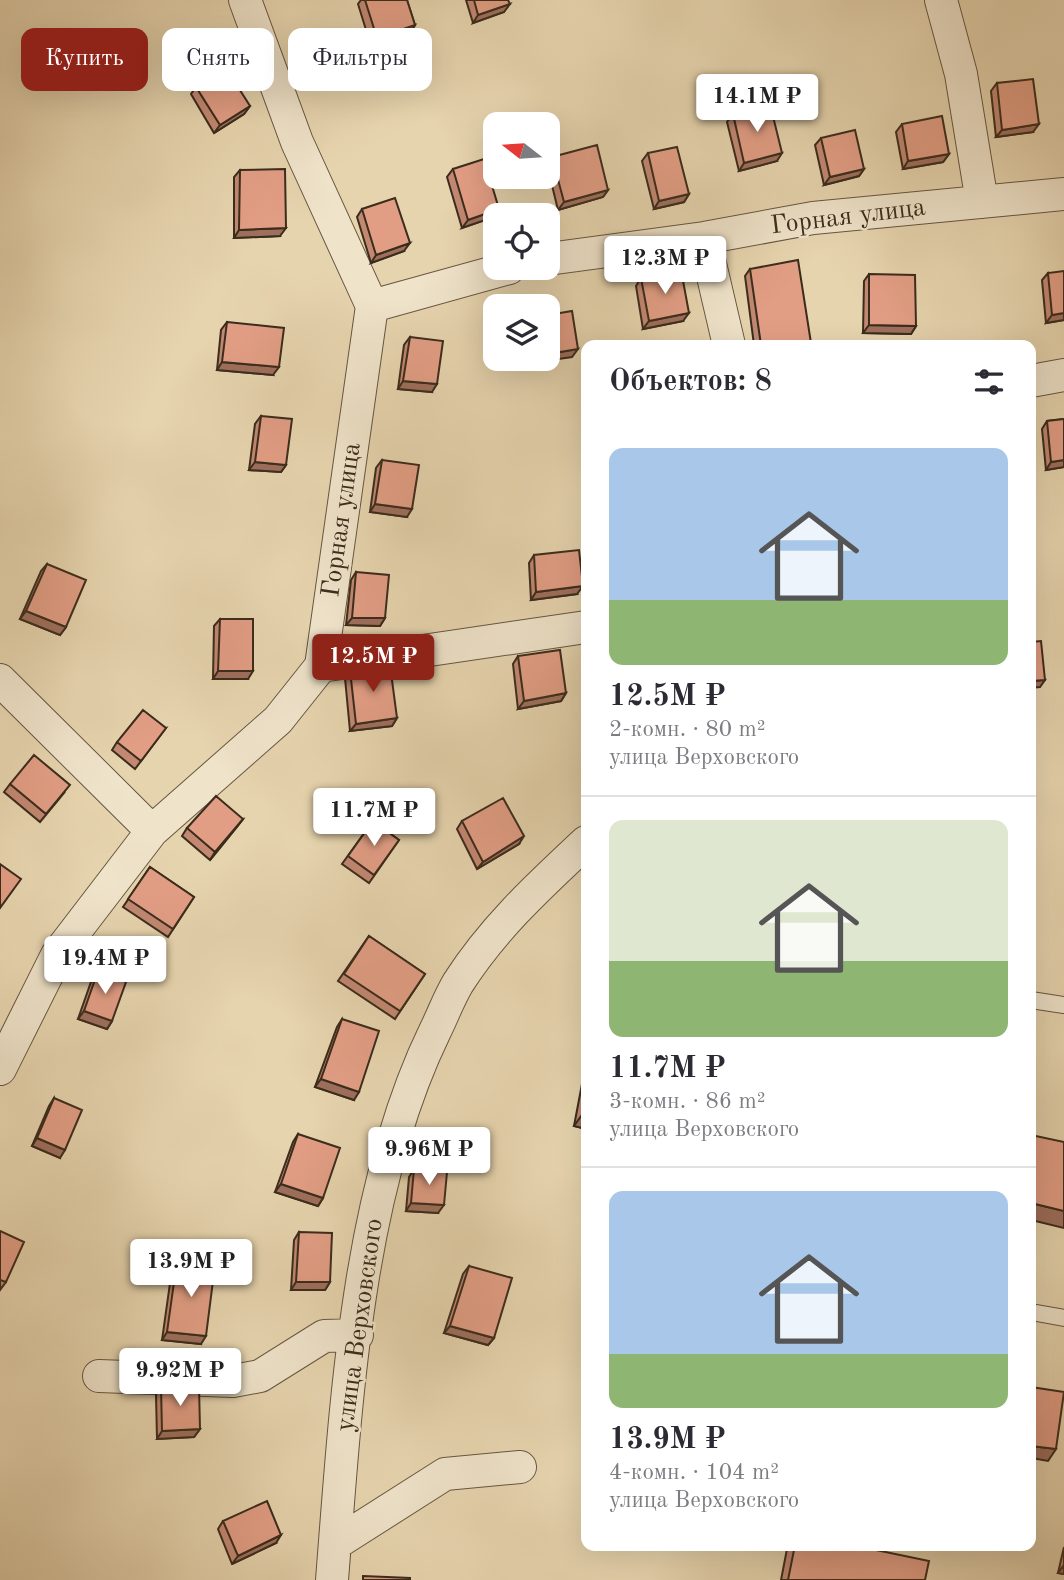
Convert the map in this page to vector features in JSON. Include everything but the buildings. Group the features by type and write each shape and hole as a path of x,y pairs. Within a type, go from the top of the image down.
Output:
{"street":[{"path":"246,0 298,142 372,306 483,275"},
{"path":"941,0 961,74 982,202"},
{"name":"Горная улица","path":"560,257 704,238 813,218 1064,194"},
{"path":"704,238 728,340"},
{"name":"Горная улица","path":"321,666 372,306"},
{"path":"1036,380 1064,375"},
{"path":"0,1069 57,955 152,831 278,720 321,666 581,628"},
{"path":"0,680 152,831"},
{"name":"улица Верховского","path":"332,1580 356,1335 376,1208 411,1079 458,984 512,910 581,847"},
{"path":"99,1376 233,1381 260,1376 324,1336 356,1335"},
{"path":"335,1544 445,1474 520,1467"}],"lane":[{"path":"1036,1001 1064,1005"},
{"path":"1036,1313 1064,1318"}]}
